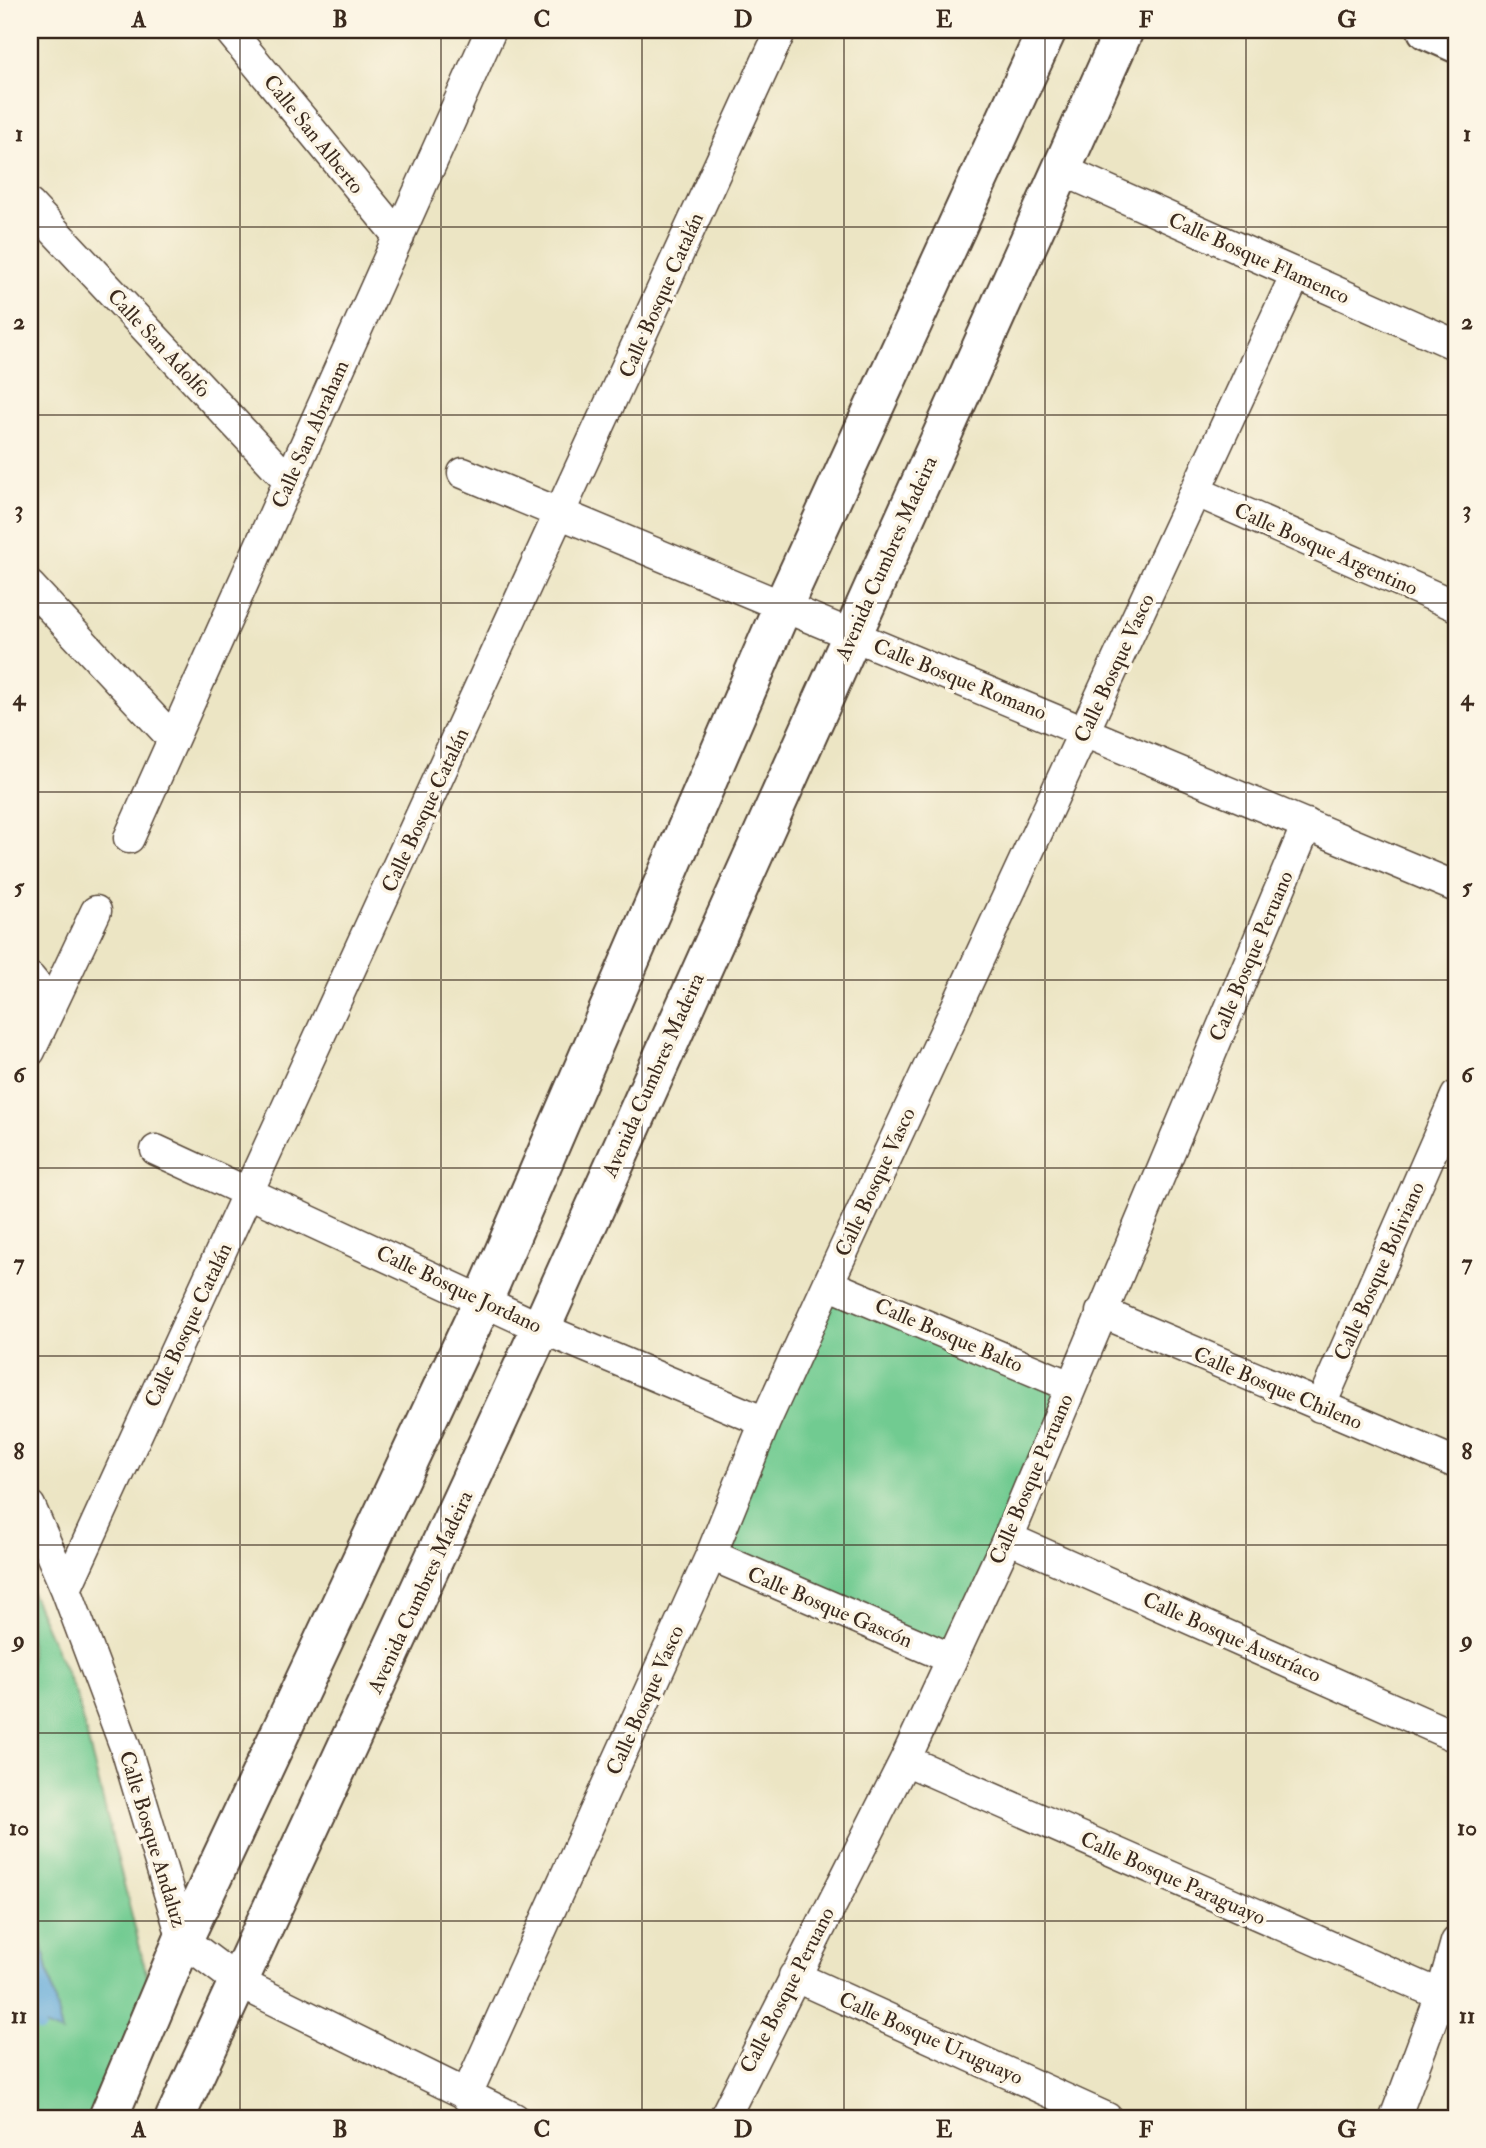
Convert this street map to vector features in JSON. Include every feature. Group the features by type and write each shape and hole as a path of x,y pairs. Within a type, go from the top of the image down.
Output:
{"street":[{"name":"Calle San Alberto","path":"229,30 399,237"},
{"name":"Calle San Abraham","path":"129,838 491,30"},
{"name":"Calle Bosque Catalán","path":"66,1589 562,514 781,30"},
{"path":"108,2118 183,1940 483,1301 782,608 1047,30"},
{"name":"Avenida Cumbres Madeira","path":"175,2118 240,1983 541,1328 1124,30"},
{"path":"1427,30 1456,43"},
{"name":"Calle Bosque Flamenco","path":"1062,170 1456,345"},
{"name":"Calle San Adolfo","path":"30,205 289,481"},
{"name":"Calle Bosque Vasco","path":"466,2096 711,1555 765,1422 1296,274"},
{"name":"Calle Bosque Romano","path":"463,473 1456,887"},
{"name":"Calle Bosque Argentino","path":"1195,492 1456,606"},
{"path":"30,586 173,739"},
{"name":"Calle Bosque Peruano","path":"723,2118 905,1760 950,1658 1008,1538 1307,824"},
{"path":"30,1051 96,911"},
{"path":"30,978 51,1004"},
{"name":"Calle Bosque Boliviano","path":"1320,1406 1456,1096"},
{"name":"Calle Bosque Jordano","path":"156,1150 250,1190 541,1328 765,1422"},
{"name":"Calle Bosque Balto","path":"828,1284 1070,1386"},
{"name":"Calle Bosque Chileno","path":"1101,1312 1456,1463"},
{"name":"Calle Bosque Andaluz","path":"30,1506 66,1589 127,1752 183,1940 240,1983 514,2118"},
{"name":"Calle Bosque Austríaco","path":"1008,1538 1456,1737"},
{"name":"Calle Bosque Gascón","path":"711,1555 950,1658"},
{"name":"Calle Bosque Paraguayo","path":"905,1760 1441,1995"},
{"path":"1395,2118 1441,1995 1456,1942"},
{"name":"Calle Bosque Uruguayo","path":"794,1976 1107,2118"}],"green space":[{"path":"828,1284 1070,1386 950,1658 711,1555"},
{"path":"30,1590 77,1697 149,1984 94,2118 30,2118"}],"water":[{"path":"30,1889 62,2033 30,2021"}],"waterway":[{"path":"30,1992 40,2028"}]}
